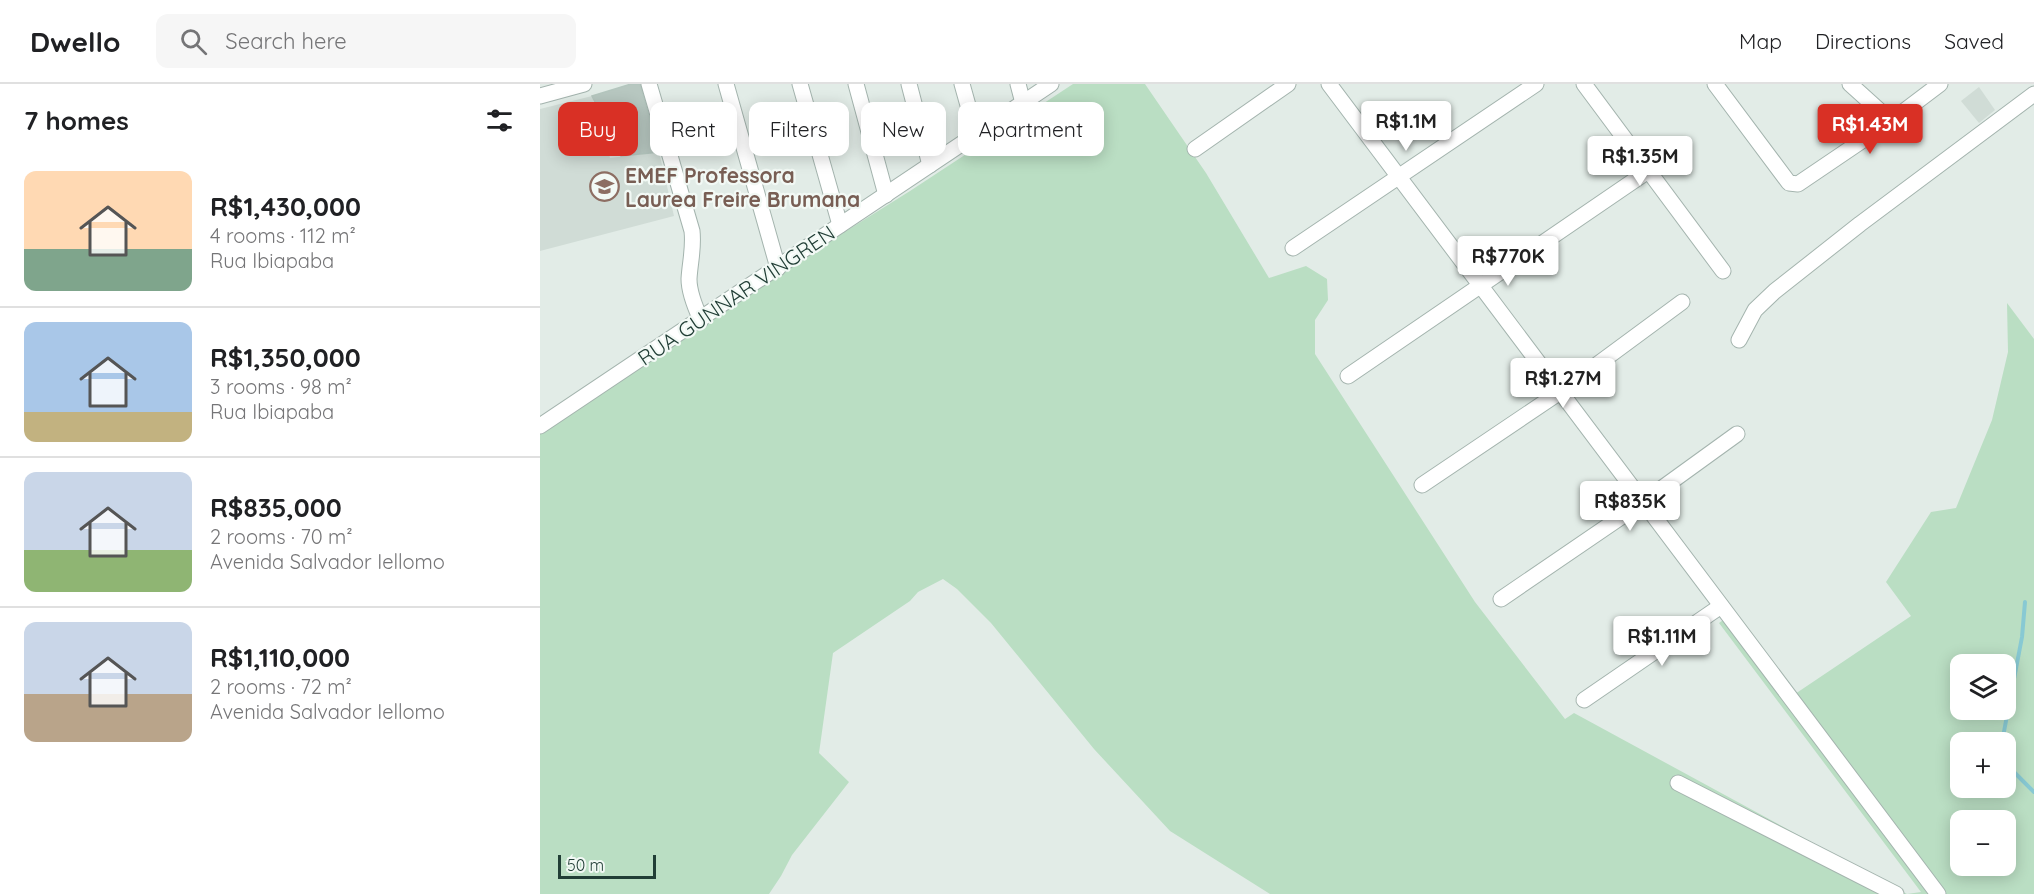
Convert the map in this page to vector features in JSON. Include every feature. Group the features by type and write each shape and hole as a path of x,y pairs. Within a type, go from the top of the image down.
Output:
{"street":[{"path":"540,96 584,84"},
{"path":"649,84 692,231 694,252 689,279 700,320"},
{"path":"726,84 778,267"},
{"path":"800,84 840,225"},
{"path":"856,84 886,195"},
{"path":"909,84 930,165"},
{"path":"962,84 967,102"},
{"path":"1018,84 1023,102"},
{"name":"RUA GUNNAR VINGREN","path":"1024,102 1051,84"},
{"path":"1195,149 1288,84"},
{"path":"1329,84 1938,894"},
{"path":"1293,248 1536,84"},
{"path":"1584,84 1724,271"},
{"path":"1715,84 1789,183 1802,183 1940,84"},
{"path":"1850,84 1891,120"},
{"path":"1739,340 1755,310 1774,291 2034,93"},
{"name":"RUA GUNNAR VINGREN","path":"540,426 958,146"},
{"path":"1348,376 1648,171"},
{"path":"1422,485 1560,392 1682,302"},
{"path":"1501,599 1643,502 1737,434"},
{"path":"1584,700 1721,606"},
{"path":"1678,783 1896,894"}],"shaded area":[{"path":"1979,87 1995,110 1979,123 1961,101"},
{"name":"EMEF Professora Laurea Freire Brumana","path":"592,96 594,102 568,102"},
{"name":"EMEF Professora Laurea Freire Brumana","path":"558,104 558,156 609,156 610,158 650,153 650,156 660,156 674,216 540,251 540,109"}],"green space":[{"path":"1073,84 1145,84 1206,173 1269,278 1306,266 1327,279 1328,300 1315,320 1315,354 1475,602 1565,719 1574,713 1907,894 1270,894 1170,831 1094,749 991,623 957,589 943,579 918,592 910,601 833,653 819,753 849,782 792,855 769,894 540,894 540,433 712,315 963,156 1104,156 1104,102 1046,102"},
{"path":"2007,303 2034,339 2034,894 1907,894 1921,892 1719,623 1733,613 1795,694 1911,616 1886,582 1931,512 1956,508 1992,420 2008,352"}],"building":[{"path":"631,84 640,84 650,120 650,153 638,154 638,102 595,102 592,96"}],"waterway":[{"path":"2004,732 2022,637 2025,602"},
{"path":"2016,774 2034,792"}],"place":[{"name":"EMEF Professora Laurea Freire Brumana","path":"604,187"}]}
